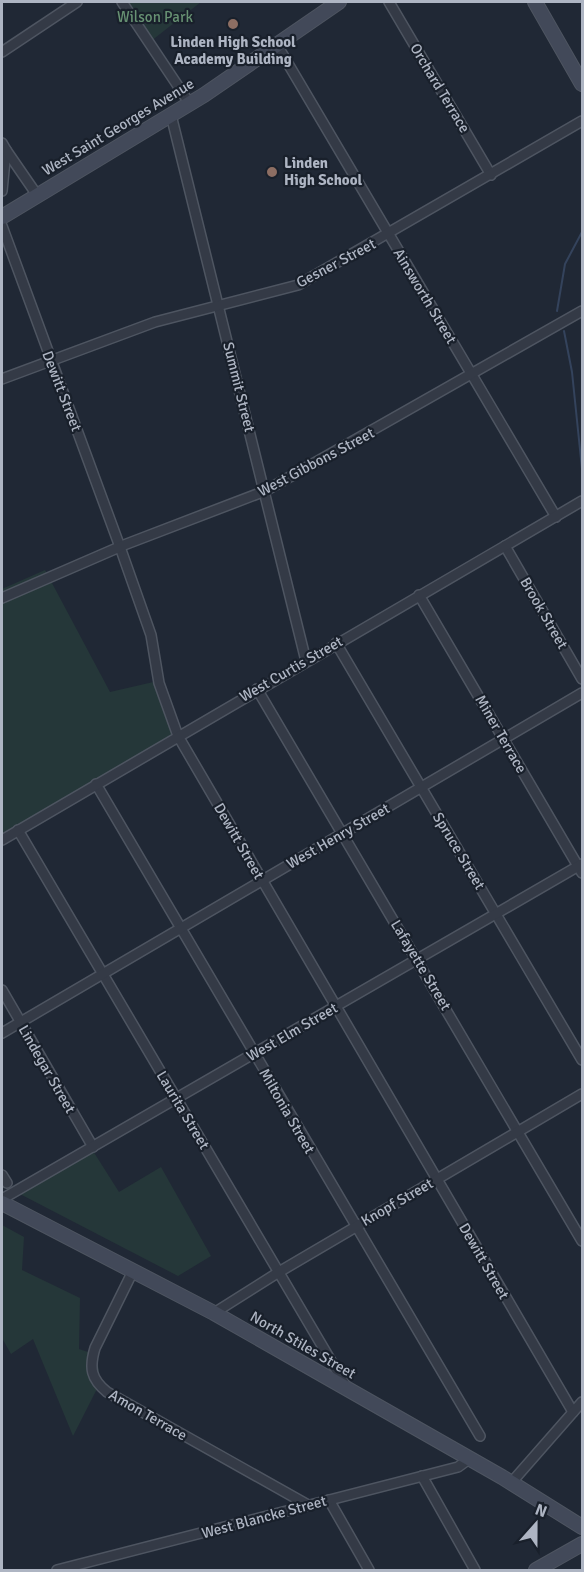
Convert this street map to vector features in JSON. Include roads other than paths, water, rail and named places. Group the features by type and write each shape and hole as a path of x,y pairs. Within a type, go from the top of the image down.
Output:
{"main road":[{"name":"West Saint Georges Avenue","path":"2,217 190,104 339,2"},
{"path":"535,2 582,84"},
{"name":"North Stiles Street","path":"2,1201 214,1313 511,1483 582,1527"},
{"path":"536,1570 582,1544"}],"street":[{"path":"2,52 77,2"},
{"path":"122,2 190,104"},
{"name":"Orchard Terrace","path":"389,2 491,175"},
{"name":"Ainsworth Street","path":"277,45 556,517"},
{"name":"Summit Street","path":"171,115 306,660"},
{"name":"Gesner Street","path":"2,379 136,328 298,285 582,121"},
{"path":"4,147 37,195"},
{"path":"2,191 4,147"},
{"name":"Dewitt Street","path":"2,226 151,635 159,683 178,736 573,1412"},
{"name":"West Gibbons Street","path":"2,598 120,547 265,491 582,311"},
{"name":"West Curtis Street","path":"2,840 306,660 582,501"},
{"name":"Brook Street","path":"505,546 582,680"},
{"name":"Miner Terrace","path":"419,595 581,868"},
{"name":"Spruce Street","path":"336,643 582,1060"},
{"name":"Lafayette Street","path":"257,689 520,1131 582,1241"},
{"name":"West Henry Street","path":"2,1033 582,693"},
{"name":"Miltonia Street","path":"96,784 480,1436"},
{"name":"Laurita Street","path":"18,830 349,1390"},
{"name":"West Elm Street","path":"2,1201 496,914 581,868"},
{"name":"Lindegar Street","path":"2,990 93,1147"},
{"name":"Knopf Street","path":"214,1313 279,1272 582,1094"},
{"name":"Amon Terrace","path":"133,1271 95,1348 91,1361 91,1374 96,1383 106,1392 308,1505"},
{"path":"511,1483 582,1402"},
{"name":"West Blancke Street","path":"57,1570 458,1467 469,1459"},
{"path":"422,1476 475,1570"},
{"path":"328,1500 369,1570"}],"waterway":[{"path":"557,311 565,264 582,232"},
{"path":"564,331 572,372 582,469"}],"place":[{"name":"Linden High School Academy Building","path":"233,24"},
{"name":"Linden High School","path":"272,172"}],"park label":[{"name":"Wilson Park","path":"155,17"}]}
